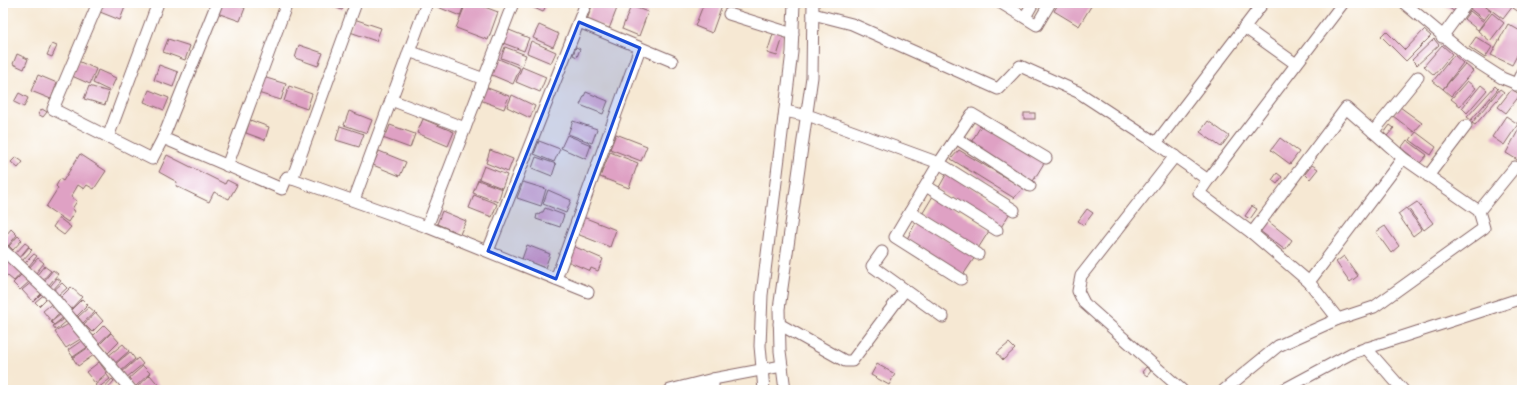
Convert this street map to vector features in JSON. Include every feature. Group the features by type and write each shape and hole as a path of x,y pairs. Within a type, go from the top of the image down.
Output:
{"street":[{"path":"98,3 53,109 152,159 163,138 217,3"},
{"path":"108,137 158,3"},
{"path":"227,166 287,3"},
{"path":"292,178 356,3"},
{"path":"354,200 427,3"},
{"path":"427,227 513,3"},
{"path":"488,251 586,3"},
{"path":"764,390 760,346 762,295 785,111 793,34 794,3"},
{"path":"1001,3 1037,25 1050,3"},
{"path":"1025,18 1033,3"},
{"path":"1156,143 1263,3"},
{"path":"1338,320 1309,282 1252,233 1199,193 1343,3"},
{"path":"1404,3 1442,37 1466,55 1519,86 1522,72"},
{"path":"1442,37 1467,3"},
{"path":"785,390 782,366 779,309 812,77 813,8 998,89 1020,66 1078,92 1156,143 1208,180"},
{"path":"729,14 793,34"},
{"path":"579,22 672,61"},
{"path":"1244,27 1296,64"},
{"path":"556,279 640,48"},
{"path":"409,51 484,79"},
{"path":"1373,132 1418,77"},
{"path":"391,100 465,128"},
{"path":"1224,390 1278,346 1338,320 1374,307 1484,228 1479,211 1403,158 1346,108 1252,233"},
{"path":"785,111 807,116 939,163 1014,210"},
{"path":"961,279 895,237 939,163 972,114 1046,158"},
{"path":"1428,176 1466,126"},
{"path":"163,138 282,189 287,177 292,178 427,227 588,292"},
{"path":"956,138 1030,186"},
{"path":"1175,156 1081,276 1078,291 1084,302 1182,390"},
{"path":"1309,282 1403,158"},
{"path":"1479,211 1515,167"},
{"path":"926,186 997,230"},
{"path":"910,212 978,254"},
{"path":"3,250 52,295 131,390"},
{"path":"882,252 872,266 943,317"},
{"path":"779,324 845,362 852,361 905,290"},
{"path":"1283,390 1343,357 1366,348 1522,298"},
{"path":"1366,348 1403,390"},
{"path":"670,390 713,384 762,369 782,366"}],"highlighted area":[{"path":"579,22 640,48 556,279 488,251"}],"building":[{"path":"104,3 116,3 125,7 120,20 100,12"},
{"path":"220,3 231,3 245,8 240,21 217,13"},
{"path":"324,3 345,3 342,10"},
{"path":"434,3 465,3 460,16 433,5"},
{"path":"466,3 474,3 498,12 488,40 456,28"},
{"path":"523,3 547,3 543,12"},
{"path":"593,3 619,3 609,29 587,20"},
{"path":"704,3 716,3 722,5 712,33 695,26"},
{"path":"1059,3 1093,3 1079,26 1054,11"},
{"path":"1442,3 1462,3 1455,12"},
{"path":"1473,3 1481,3 1491,11 1484,20 1469,8"},
{"path":"1482,3 1509,3 1513,6 1503,19"},
{"path":"1517,3 1522,3 1522,14 1513,8"},
{"path":"631,6 648,12 639,36 622,29"},
{"path":"1470,11 1484,22 1478,30 1464,19"},
{"path":"1492,13 1504,23 1490,41 1478,31"},
{"path":"354,19 381,28 376,41 350,32"},
{"path":"1508,24 1522,32 1522,46 1512,65 1491,55"},
{"path":"539,25 559,34 553,47 533,38"},
{"path":"509,30 529,38 524,51 503,43"},
{"path":"1424,30 1431,36 1406,61 1381,36 1386,31 1405,50"},
{"path":"774,31 784,34 777,56 767,53"},
{"path":"1476,37 1492,47 1485,58 1469,47"},
{"path":"168,39 190,46 185,60 163,52"},
{"path":"1434,39 1439,45 1417,65 1412,60"},
{"path":"531,41 556,52 551,63 527,53"},
{"path":"52,44 57,46 52,57 47,55"},
{"path":"299,45 323,53 318,66 295,58"},
{"path":"1442,45 1452,54 1434,75 1424,66"},
{"path":"505,47 526,55 522,66 501,58"},
{"path":"576,47 580,49 577,57 573,55"},
{"path":"17,54 28,59 24,69 13,64"},
{"path":"1454,55 1463,63 1443,89 1433,81"},
{"path":"494,57 520,68 513,84 487,73"},
{"path":"78,61 96,69 90,84 72,76"},
{"path":"1465,64 1473,71 1451,96 1443,89"},
{"path":"159,65 178,72 173,87 154,80"},
{"path":"522,67 546,77 540,92 516,82"},
{"path":"98,70 116,78 110,91 93,83"},
{"path":"38,75 57,83 51,99 31,91"},
{"path":"263,77 286,84 281,100 258,93"},
{"path":"1467,81 1476,88 1460,106 1451,99"},
{"path":"1481,85 1487,90 1467,113 1462,108"},
{"path":"89,86 109,92 105,105 84,99"},
{"path":"289,86 312,94 307,109 284,101"},
{"path":"1495,86 1498,89 1471,120 1467,117"},
{"path":"485,87 509,96 504,109 480,100"},
{"path":"1500,89 1504,92 1475,125 1472,123"},
{"path":"1512,89 1520,95 1506,113 1498,107"},
{"path":"149,90 169,98 164,110 144,102"},
{"path":"586,92 608,101 603,114 580,105"},
{"path":"19,93 28,98 24,107 14,102"},
{"path":"512,95 535,106 530,118 507,107"},
{"path":"1400,107 1422,123 1414,132 1393,116"},
{"path":"42,109 47,112 43,117 38,114"},
{"path":"349,111 372,120 367,133 344,125"},
{"path":"1024,113 1035,113 1035,119 1024,119"},
{"path":"1506,116 1518,124 1504,145 1492,137"},
{"path":"423,119 454,132 448,146 417,133"},
{"path":"250,120 269,127 265,140 246,133"},
{"path":"573,121 597,129 592,143 568,134"},
{"path":"1208,121 1229,136 1221,147 1200,132"},
{"path":"982,124 1044,163 1032,183 970,144"},
{"path":"390,125 415,134 410,148 380,137 382,131 387,133"},
{"path":"1390,125 1394,128 1387,136 1384,133"},
{"path":"1521,125 1522,126 1521,162 1506,153"},
{"path":"340,126 364,134 359,147 336,140"},
{"path":"1416,132 1436,147 1431,155 1410,140"},
{"path":"616,134 647,146 641,161 610,149"},
{"path":"567,135 591,145 586,159 561,148"},
{"path":"1280,138 1299,152 1290,164 1271,150"},
{"path":"1407,140 1427,155 1420,163 1401,148"},
{"path":"539,141 560,149 554,162 534,154"},
{"path":"490,150 513,159 508,172 486,163"},
{"path":"959,150 1023,188 1014,198 951,159"},
{"path":"379,151 406,162 400,176 373,165"},
{"path":"610,152 638,163 629,188 600,177"},
{"path":"80,154 106,171 94,189 87,185 84,189 78,185 71,197 77,201 72,209 75,211 68,222 46,207 58,188 56,186 60,179 63,181"},
{"path":"167,155 225,184 227,180 237,185 229,199 214,192 209,202 176,186 177,182 159,172"},
{"path":"16,157 23,162 18,168 11,162"},
{"path":"536,157 556,164 552,176 532,168"},
{"path":"1312,165 1318,169 1310,179 1305,174"},
{"path":"484,166 507,175 502,188 479,179"},
{"path":"947,173 1011,211 1000,229 938,189"},
{"path":"1277,173 1282,177 1277,184 1272,180"},
{"path":"478,180 502,189 498,202 473,193"},
{"path":"523,182 546,189 541,206 517,198"},
{"path":"548,190 571,200 566,213 543,204"},
{"path":"474,195 497,204 492,217 469,208"},
{"path":"933,196 989,231 977,250 921,216"},
{"path":"1417,202 1433,223 1424,230 1408,208"},
{"path":"1252,206 1257,209 1250,219 1245,216"},
{"path":"545,208 564,215 560,227 536,219 537,214 539,215 543,212"},
{"path":"1406,208 1422,229 1413,236 1398,214"},
{"path":"1087,209 1093,213 1084,225 1078,221"},
{"path":"442,211 466,221 460,234 437,224"},
{"path":"583,217 616,230 610,247 577,234"},
{"path":"59,218 71,227 64,235 53,227"},
{"path":"1268,221 1292,240 1285,250 1260,231"},
{"path":"916,222 975,257 963,275 907,239"},
{"path":"1385,226 1399,246 1391,253 1376,232"},
{"path":"11,229 17,235 8,246 3,242 3,239"},
{"path":"18,236 22,240 13,250 9,246"},
{"path":"25,243 29,246 19,258 15,254"},
{"path":"527,245 550,254 545,268 522,259"},
{"path":"573,246 603,259 598,271 591,268 590,271 567,261"},
{"path":"29,247 32,250 22,261 19,259"},
{"path":"34,254 37,256 29,266 25,263"},
{"path":"1344,256 1358,276 1350,282 1336,262"},
{"path":"5,258 22,272 14,281 3,272 3,260"},
{"path":"38,258 44,263 36,273 29,268"},
{"path":"44,266 51,271 43,280 37,275"},
{"path":"53,270 58,274 49,285 44,281"},
{"path":"23,273 30,281 20,290 13,283"},
{"path":"57,278 61,281 51,292 48,289"},
{"path":"33,281 43,292 33,302 22,290"},
{"path":"62,283 67,288 57,297 52,292"},
{"path":"71,287 82,297 71,309 60,298"},
{"path":"46,293 49,296 39,306 35,302"},
{"path":"82,299 88,305 77,316 71,310"},
{"path":"54,302 62,312 51,321 43,311"},
{"path":"89,307 95,312 83,323 78,317"},
{"path":"64,312 66,315 54,325 51,322"},
{"path":"96,313 103,321 92,332 84,324"},
{"path":"65,318 67,321 56,330 53,326"},
{"path":"72,322 82,338 66,348 55,332"},
{"path":"104,325 111,332 97,345 91,338"},
{"path":"111,333 119,342 108,353 99,345"},
{"path":"84,339 89,346 73,357 68,350"},
{"path":"1009,343 1015,349 1003,360 997,353"},
{"path":"123,344 129,351 114,364 108,356"},
{"path":"89,347 94,355 78,366 73,358"},
{"path":"130,352 135,359 120,372 114,365"},
{"path":"138,358 143,364 126,378 121,373"},
{"path":"99,362 107,373 95,383 86,372"},
{"path":"877,364 895,374 889,385 871,375"},
{"path":"143,366 150,373 134,388 127,380"},
{"path":"1146,367 1151,371 1147,376 1142,372"},
{"path":"107,375 110,379 98,388 95,385"},
{"path":"150,375 161,388 159,390 138,390 136,388"},
{"path":"112,379 114,381 106,390 102,390"}]}
